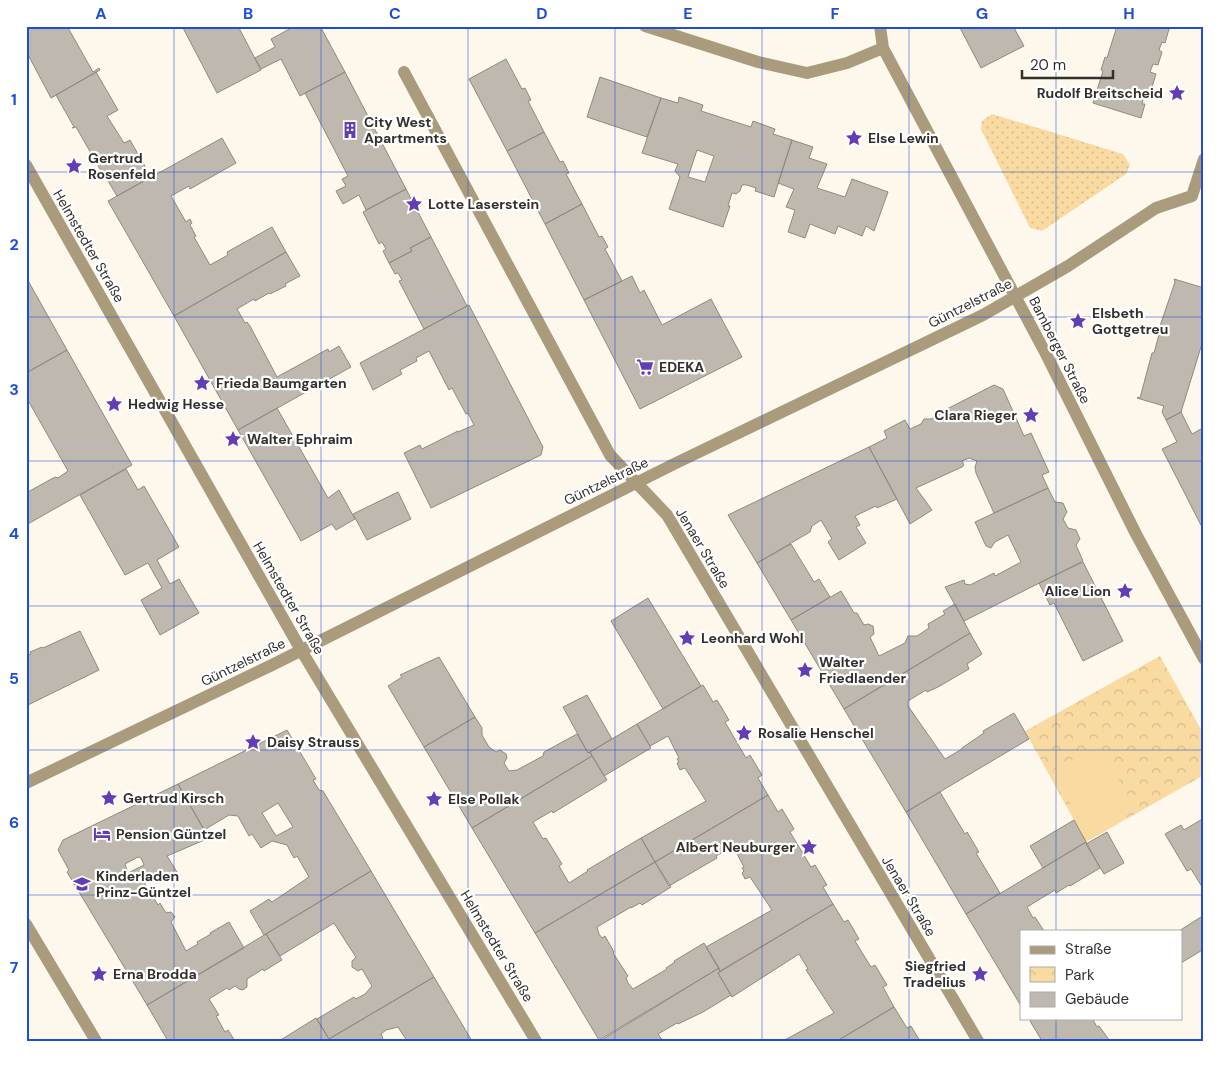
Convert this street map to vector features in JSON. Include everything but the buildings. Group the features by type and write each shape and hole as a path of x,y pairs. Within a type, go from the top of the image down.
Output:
{"street":[{"path":"644,26 758,62 807,73 847,63 883,48"},
{"name":"Bamberger Straße","path":"880,26 883,48 1016,297 1136,534 1204,659"},
{"name":"Jenaer Straße","path":"404,72 610,455 668,515 978,1041"},
{"path":"1198,197 1204,159"},
{"name":"Helmstedter Straße","path":"26,165 301,650 536,1041"},
{"name":"Güntzelstraße","path":"26,783 301,650 635,483 1016,297 1068,266 1156,208 1198,197"},
{"path":"26,924 96,1041"}],"green space":[{"path":"992,114 1123,154 1130,165 1126,174 1042,231 1030,228 981,129 982,121"},
{"path":"1160,656 1204,735 1204,775 1086,842 1025,731"},
{"path":"1099,745 1136,810 1089,837 1052,771"}],"place":[{"name":"Rudolf Breitscheid","path":"1177,93"},
{"name":"City West Apartments","path":"350,130"},
{"name":"Else Lewin","path":"854,138"},
{"name":"Gertrud Rosenfeld","path":"74,166"},
{"name":"Lotte Laserstein","path":"414,204"},
{"name":"Elsbeth Gottgetreu","path":"1078,321"},
{"name":"EDEKA","path":"645,367"},
{"name":"Frieda Baumgarten","path":"202,383"},
{"name":"Hedwig Hesse","path":"114,404"},
{"name":"Clara Rieger","path":"1031,415"},
{"name":"Walter Ephraim","path":"233,439"},
{"name":"Alice Lion","path":"1125,591"},
{"name":"Leonhard Wohl","path":"687,638"},
{"name":"Walter Friedlaender","path":"805,670"},
{"name":"Rosalie Henschel","path":"744,733"},
{"name":"Daisy Strauss","path":"253,742"},
{"name":"Gertrud Kirsch","path":"109,798"},
{"name":"Else Pollak","path":"434,799"},
{"name":"Pension Güntzel","path":"102,834"},
{"name":"Albert Neuburger","path":"809,847"},
{"name":"Kinderladen Prinz-Güntzel","path":"82,884"},
{"name":"Erna Brodda","path":"99,974"},
{"name":"Siegfried Tradelius","path":"980,974"}]}
